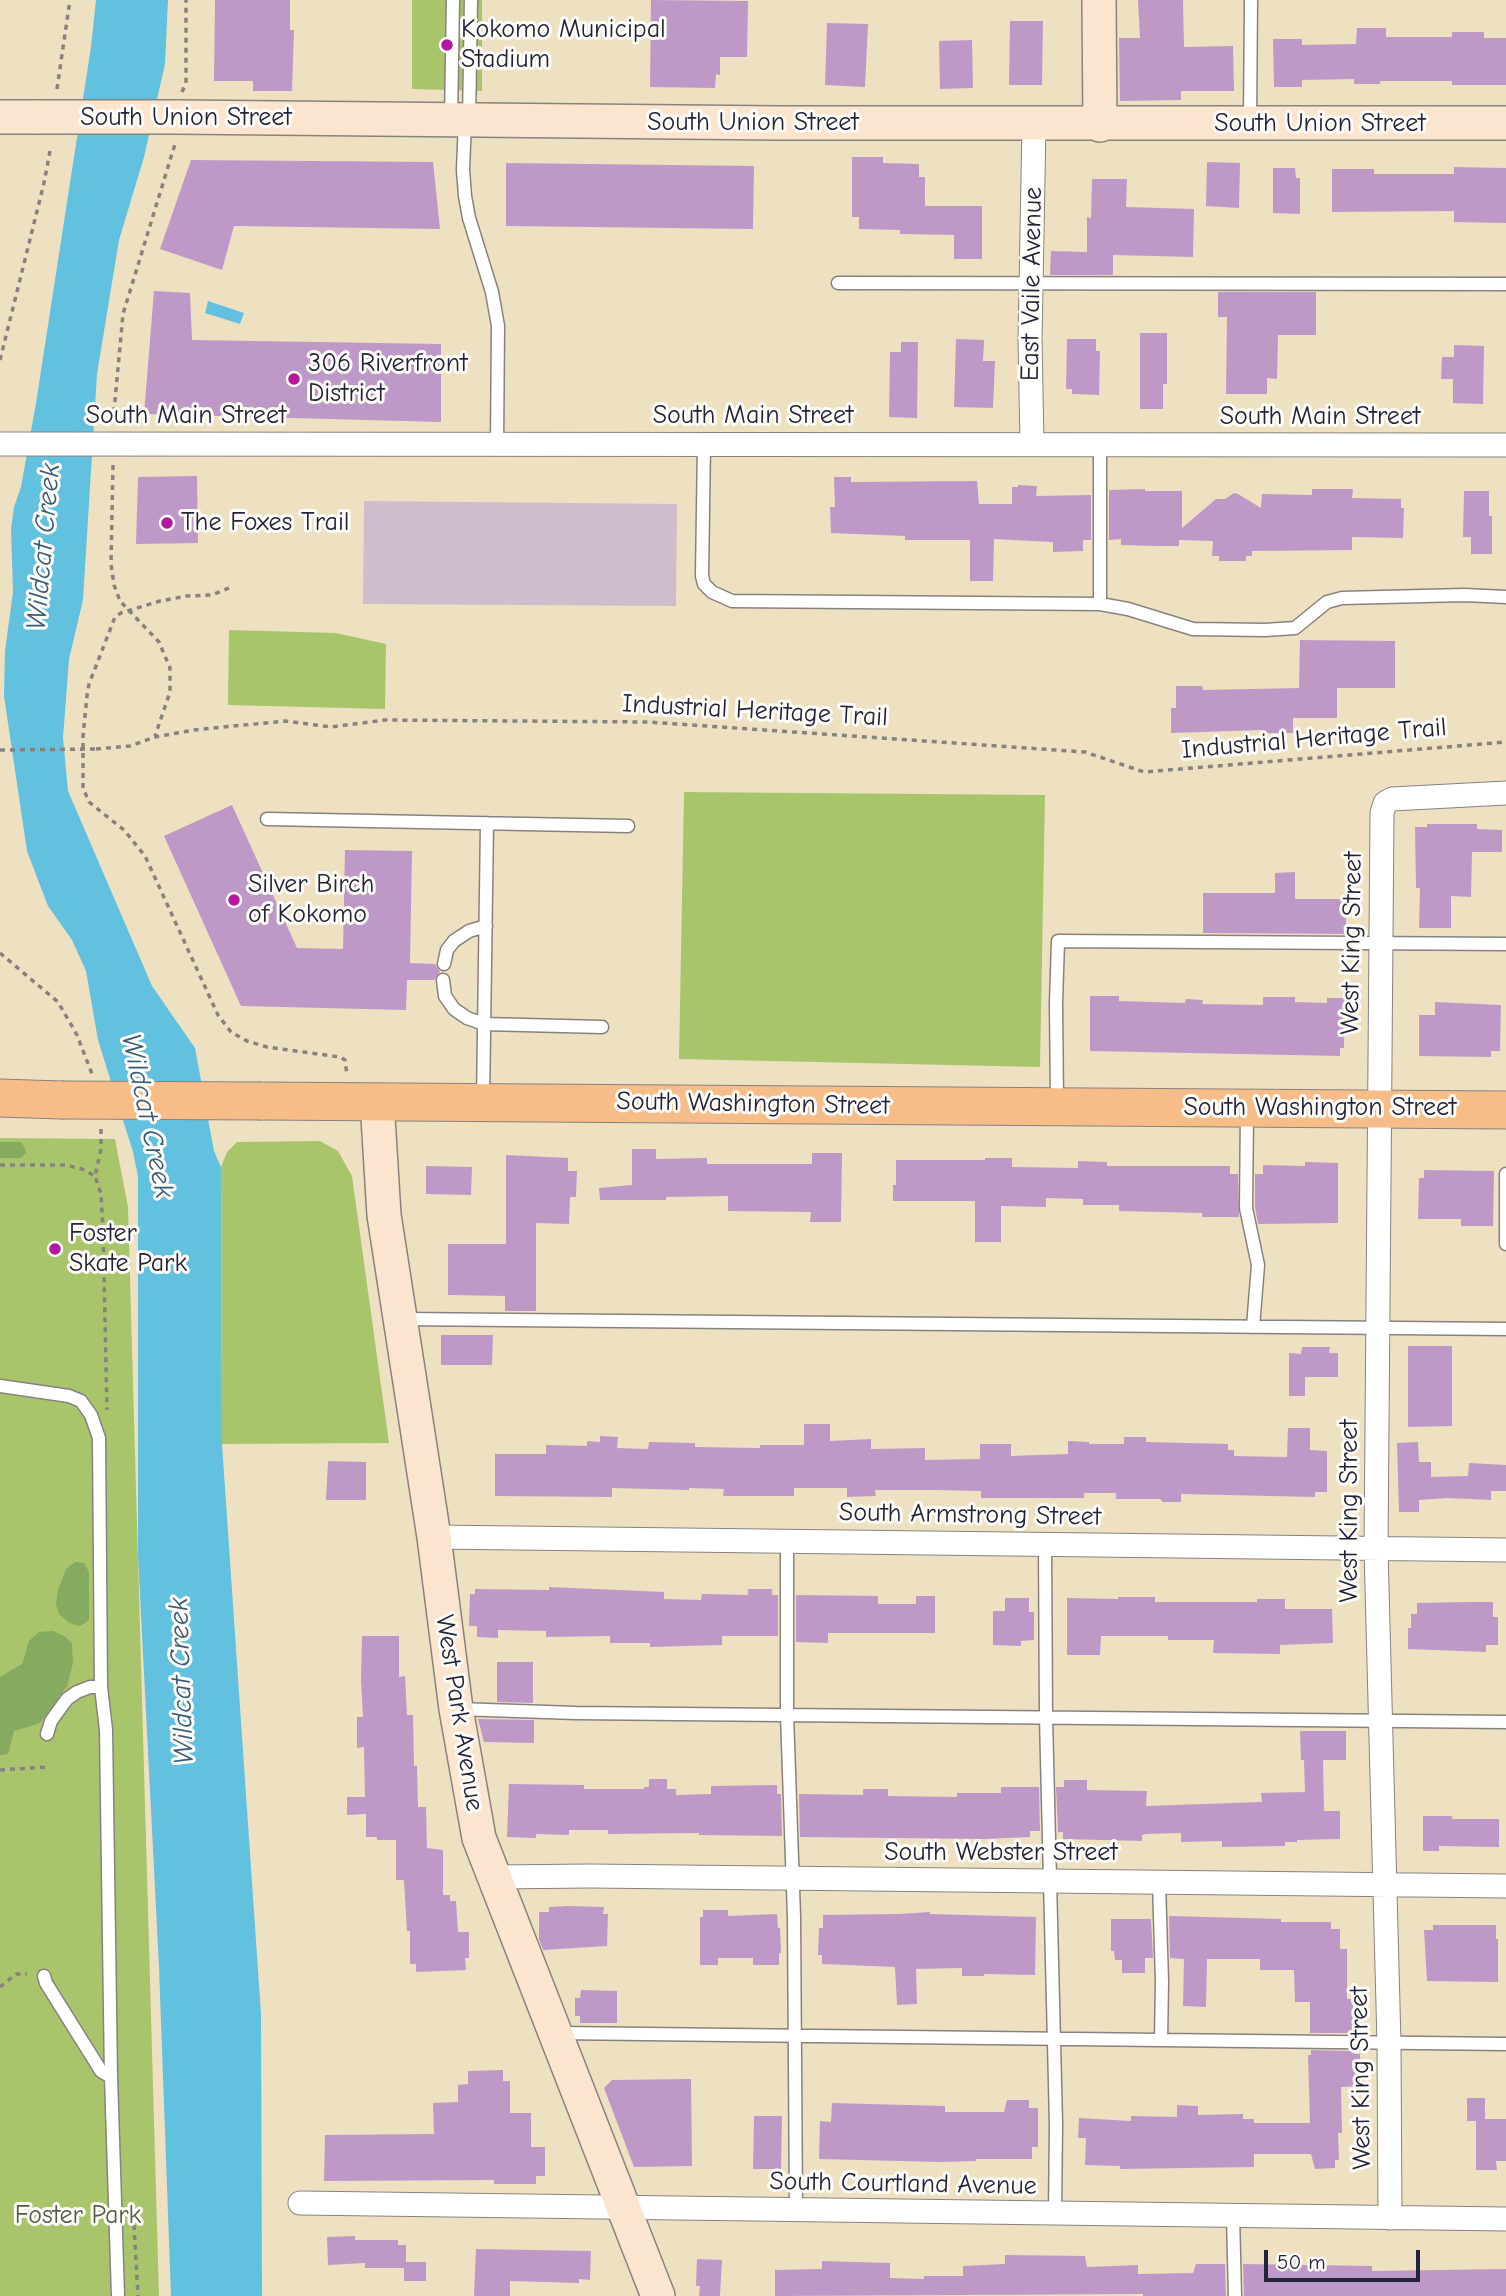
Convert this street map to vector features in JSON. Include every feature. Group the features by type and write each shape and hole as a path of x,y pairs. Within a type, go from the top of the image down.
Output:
{"main road":[{"name":"South Washington Street","path":"0,1098 1506,1110"}],"street":[{"path":"1099,0 1100,125"},
{"name":"South Union Street","path":"0,117 1100,125 1506,123"},
{"name":"East Vaile Avenue","path":"1032,444 1030,340 1034,124"},
{"name":"South Main Street","path":"0,444 110,447 497,444 1506,445"},
{"name":"West King Street","path":"1390,2218 1389,2043 1376,1549 1382,813 1385,803 1392,799 1506,793"},
{"name":"West Park Avenue","path":"377,1101 384,1215 434,1537 456,1709 479,1838 658,2296"},
{"name":"South Armstrong Street","path":"434,1537 1506,1550"},
{"name":"South Webster Street","path":"495,1877 1506,1886"},
{"name":"South Courtland Avenue","path":"300,2203 1506,2219"}],"lane":[{"path":"453,0 465,195 469,218 492,292 498,326 497,444"},
{"path":"462,120 471,0"},
{"path":"1250,125 1251,0"},
{"path":"838,282 1506,284"},
{"path":"704,444 702,576 704,584 720,597 747,601 1100,604 1128,609 1193,629 1265,630 1295,628 1327,602 1342,598 1464,595 1506,597"},
{"path":"1100,444 1100,604"},
{"path":"267,820 628,826"},
{"path":"483,1101 487,823"},
{"path":"444,964 447,950 454,941 470,931 486,926"},
{"path":"1058,1108 1058,941 1506,944"},
{"path":"443,980 445,996 454,1009 467,1018 484,1024 602,1027"},
{"path":"1247,1107 1246,1209 1258,1265 1253,1327"},
{"path":"1506,1174 1506,1244"},
{"path":"400,1319 1506,1329"},
{"path":"0,1386 69,1396 81,1401 92,1415 99,1438 101,1687 106,1730 111,2077 118,2296"},
{"path":"787,1540 786,1714 794,1917 796,2211"},
{"path":"1045,1544 1046,1717 1056,2124 1055,2214"},
{"path":"47,1734 51,1721 67,1699 90,1687 101,1687"},
{"path":"456,1709 576,1713 1506,1722"},
{"path":"1159,1883 1163,1982 1161,2040"},
{"path":"44,1976 101,2071 111,2077"},
{"path":"554,2034 1506,2044"},
{"path":"1233,2216 1235,2296"}],"path":[{"path":"57,89 69,0"},
{"path":"155,737 170,692 170,668 159,642 120,601 114,585 111,564 110,447 123,314 175,143 177,103 186,83 186,0"},
{"path":"0,360 50,151"},
{"path":"229,588 212,595 173,598 121,613 116,618 89,684 83,736 83,788 89,802 124,830 145,856 218,1015 231,1032 247,1041 267,1046 340,1057 345,1060 347,1067"},
{"name":"Industrial Heritage Trail","path":"0,750 130,746 155,737 194,730 285,720 331,727 385,720 648,722 1085,752 1144,772 1506,742"},
{"path":"0,953 58,1002 77,1035 96,1085"},
{"path":"0,1165 65,1165 82,1169 94,1177 101,1149 101,1128"},
{"path":"0,1770 47,1767"},
{"path":"0,1986 16,1974 44,1976"}],"shaded area":[{"path":"364,501 677,504 676,606 363,604"}],"green space":[{"name":"Kokomo Municipal Stadium","path":"412,0 482,0 482,91 412,89"},
{"path":"229,630 336,633 386,644 385,709 228,705"},
{"path":"684,792 1045,795 1040,1067 679,1059"},
{"name":"Foster Park","path":"0,1138 115,1139 128,1207 159,2296 0,2296"},
{"path":"320,1141 338,1151 352,1176 389,1443 222,1444 221,1167 227,1152 237,1142"},
{"path":"0,1142 21,1142 26,1153 21,1158 0,1158"},
{"path":"75,1562 84,1563 89,1572 89,1620 80,1626 69,1623 59,1614 56,1604 66,1569"},
{"path":"53,1631 66,1637 72,1644 73,1663 67,1686 40,1723 14,1731 8,1754 0,1755 0,1677 22,1664 29,1641 39,1632"}],"water":[{"name":"Wildcat Creek","path":"96,0 168,0 165,64 144,157 119,240 97,374 83,600 69,659 63,738 68,791 152,986 195,1048 214,1151 221,1167 222,1444 261,2014 262,2296 171,2296 159,1967 138,1556 138,1176 98,1040 86,971 72,940 48,906 27,851 4,696 5,651 13,592 11,529 36,403"},
{"path":"208,301 244,313 240,324 205,313"}],"building":[{"path":"215,0 290,0 290,30 294,30 292,91 253,91 253,81 214,81"},
{"path":"651,0 748,1 747,57 720,57 720,75 716,74 715,88 650,87"},
{"path":"1138,0 1183,0 1184,47 1233,46 1234,91 1181,91 1181,100 1120,101 1119,38 1140,38"},
{"path":"1010,21 1043,21 1042,85 1009,85"},
{"path":"827,23 868,24 865,87 825,85"},
{"path":"1357,28 1386,28 1386,37 1452,37 1452,32 1484,32 1484,38 1506,38 1506,85 1452,85 1452,81 1380,81 1380,84 1354,84 1354,79 1302,80 1302,87 1274,87 1273,39 1302,39 1302,45 1356,44"},
{"path":"972,40 973,88 940,89 939,41"},
{"path":"852,157 883,157 883,163 919,164 919,177 925,177 925,206 982,206 982,259 954,259 954,235 900,234 900,230 859,229 859,217 852,217"},
{"path":"191,160 433,162 440,229 234,226 222,270 160,249"},
{"path":"1207,162 1240,163 1239,208 1206,206"},
{"path":"506,163 754,166 753,229 506,226"},
{"path":"1454,167 1506,168 1506,223 1454,222 1454,211 1332,212 1332,169 1374,169 1374,174 1454,174"},
{"path":"1273,168 1295,168 1296,178 1300,178 1300,214 1273,213"},
{"path":"1092,179 1127,179 1126,207 1194,209 1193,257 1113,255 1113,275 1050,275 1051,251 1087,252 1087,217 1091,218"},
{"name":"306 Riverfront District","path":"154,291 190,293 192,340 441,344 441,422 144,414"},
{"path":"1218,292 1316,292 1316,335 1278,335 1277,379 1267,378 1267,394 1226,394 1227,317 1218,317"},
{"path":"1140,333 1167,333 1167,384 1163,384 1163,409 1140,409"},
{"path":"956,339 984,340 983,361 995,361 993,408 954,407"},
{"path":"1067,339 1096,339 1096,351 1100,351 1099,395 1072,394 1072,389 1066,389"},
{"path":"901,342 918,342 917,418 889,417 890,352 901,352"},
{"path":"1454,345 1484,346 1483,404 1453,403 1453,379 1441,379 1442,357 1454,357"},
{"name":"The Foxes Trail","path":"197,476 198,543 136,544 138,477"},
{"path":"834,477 851,477 851,482 977,481 979,504 1012,504 1012,487 1018,485 1037,486 1036,496 1091,495 1091,540 1083,540 1083,551 1053,552 1053,542 994,539 993,581 970,581 970,540 905,540 905,536 831,533 830,507 835,507"},
{"path":"1312,489 1353,489 1352,498 1401,499 1401,508 1404,508 1403,538 1352,537 1352,550 1252,551 1252,556 1246,556 1246,561 1219,561 1219,556 1212,556 1213,541 1179,540 1179,546 1157,546 1121,545 1121,539 1109,540 1109,490 1182,491 1182,528 1216,499 1225,499 1234,493 1261,508 1262,494 1312,495"},
{"path":"1464,491 1489,491 1492,554 1471,554 1471,537 1463,537"},
{"path":"1300,640 1395,641 1395,688 1337,688 1337,718 1293,718 1293,733 1262,733 1262,730 1171,733 1171,708 1176,708 1176,686 1202,686 1203,690 1299,688"},
{"name":"Silver Birch of Kokomo","path":"232,805 297,948 343,949 345,850 412,851 410,963 435,964 440,972 434,980 407,980 406,1010 241,1006 164,836"},
{"path":"1427,824 1477,824 1477,829 1502,830 1502,852 1472,852 1471,897 1451,896 1451,928 1419,928 1420,888 1416,888 1415,827 1427,827"},
{"path":"1295,872 1295,899 1346,899 1346,934 1203,933 1203,893 1275,893 1275,873"},
{"path":"1090,996 1119,996 1119,1001 1185,1003 1186,999 1203,1000 1202,1004 1263,1005 1263,997 1295,997 1295,1002 1327,1003 1327,998 1345,998 1344,1048 1340,1048 1340,1056 1090,1051"},
{"path":"1435,1002 1501,1005 1500,1051 1491,1051 1491,1057 1419,1056 1419,1015 1435,1015"},
{"path":"632,1149 656,1149 656,1159 707,1158 707,1164 812,1164 812,1153 842,1153 841,1222 810,1222 811,1212 728,1211 728,1196 600,1200 599,1188 632,1185"},
{"path":"506,1155 568,1158 568,1171 577,1171 576,1197 570,1197 569,1224 536,1223 536,1311 505,1311 505,1296 448,1295 448,1244 506,1244"},
{"path":"1012,1158 1012,1167 1078,1168 1078,1161 1107,1162 1107,1166 1230,1166 1230,1174 1238,1174 1239,1217 1202,1217 1202,1213 1119,1211 1119,1205 1083,1205 1083,1199 1046,1198 1046,1207 1001,1206 1001,1242 975,1242 975,1201 893,1201 896,1160"},
{"path":"1305,1162 1338,1163 1338,1223 1258,1224 1255,1174 1263,1174 1263,1165 1305,1166"},
{"path":"426,1166 472,1167 471,1195 426,1194"},
{"path":"1424,1170 1494,1171 1493,1226 1461,1226 1461,1219 1418,1219 1419,1178 1424,1178"},
{"path":"441,1335 493,1335 492,1365 441,1365"},
{"path":"1408,1346 1452,1346 1452,1426 1408,1427"},
{"path":"1302,1347 1330,1347 1329,1353 1338,1353 1338,1377 1305,1377 1305,1396 1289,1396 1289,1353 1301,1354"},
{"path":"804,1424 830,1424 830,1441 871,1439 871,1449 925,1448 925,1460 980,1459 980,1444 1011,1444 1011,1456 1068,1454 1068,1441 1124,1444 1124,1437 1146,1437 1146,1442 1228,1444 1228,1450 1234,1450 1234,1456 1287,1457 1288,1428 1310,1428 1310,1450 1327,1451 1327,1492 1315,1492 1315,1497 1181,1494 1181,1502 1116,1499 1116,1493 1084,1493 1084,1498 981,1498 981,1491 935,1490 875,1490 876,1496 847,1497 847,1488 794,1488 794,1496 723,1496 724,1489 612,1488 612,1497 495,1496 495,1454 546,1454 546,1445 587,1446 587,1441 600,1442 600,1436 618,1437 617,1448 648,1449 649,1442 695,1443 695,1447 760,1448 760,1445 804,1445"},
{"path":"1418,1442 1419,1462 1431,1462 1431,1477 1468,1476 1469,1463 1506,1465 1506,1491 1491,1491 1491,1500 1419,1500 1419,1512 1399,1512 1397,1443"},
{"path":"328,1461 366,1462 366,1500 326,1500"},
{"path":"549,1587 664,1592 664,1599 701,1600 702,1594 748,1595 748,1589 772,1589 772,1595 778,1595 778,1636 722,1636 722,1645 650,1647 650,1643 610,1643 610,1636 546,1637 546,1631 498,1630 498,1638 477,1637 477,1626 469,1626 470,1594 475,1594 475,1589 549,1590"},
{"path":"796,1595 878,1596 878,1604 916,1604 916,1596 935,1596 935,1633 828,1633 828,1643 796,1642"},
{"path":"1155,1597 1155,1602 1257,1602 1257,1599 1285,1599 1285,1609 1332,1609 1333,1643 1280,1645 1280,1654 1213,1653 1214,1640 1168,1640 1168,1636 1101,1636 1100,1655 1067,1655 1067,1598"},
{"path":"1005,1598 1029,1598 1029,1612 1034,1612 1034,1640 1021,1641 1021,1646 993,1645 993,1611 1005,1611"},
{"path":"1493,1602 1493,1617 1498,1617 1498,1645 1486,1645 1486,1652 1408,1649 1408,1628 1411,1628 1411,1614 1417,1614 1417,1603"},
{"path":"362,1636 399,1636 399,1677 405,1676 407,1715 413,1715 418,1807 426,1807 427,1848 443,1850 443,1895 450,1895 450,1901 456,1901 458,1932 469,1932 466,1970 416,1972 416,1964 410,1964 410,1931 407,1931 404,1880 396,1880 396,1840 366,1837 366,1814 347,1815 347,1797 365,1797 364,1747 357,1748 357,1717 363,1717"},
{"path":"497,1662 533,1662 533,1703 497,1702"},
{"path":"478,1719 534,1720 534,1743 484,1742"},
{"path":"1300,1731 1346,1731 1346,1760 1323,1760 1324,1811 1340,1811 1340,1839 1297,1840 1285,1842 1285,1846 1222,1847 1222,1841 1181,1842 1181,1833 1146,1834 1142,1835 1142,1841 1063,1839 1063,1832 1058,1832 1056,1787 1064,1787 1064,1780 1087,1780 1087,1790 1147,1791 1146,1806 1262,1802 1261,1793 1305,1792"},
{"path":"649,1779 667,1779 667,1789 676,1789 676,1795 711,1794 711,1786 777,1785 777,1794 781,1794 782,1836 608,1834 608,1830 569,1830 569,1835 507,1837 509,1784 584,1785 584,1789 644,1789 649,1787"},
{"path":"1001,1787 1039,1787 1040,1831 1030,1831 1030,1837 985,1839 800,1837 799,1794 863,1795 863,1789 888,1789 888,1796 957,1797 957,1793 1001,1793"},
{"path":"1423,1816 1499,1819 1499,1847 1439,1846 1439,1851 1423,1851"},
{"path":"549,1907 604,1907 603,1914 608,1914 607,1946 543,1950 539,1939 539,1912 549,1912"},
{"path":"703,1910 728,1910 728,1916 777,1914 781,1953 779,1965 753,1965 753,1958 718,1958 718,1965 700,1965 700,1917 703,1917"},
{"path":"930,1912 1036,1917 1035,1975 962,1976 962,1968 916,1969 917,2004 897,2005 895,1967 822,1964 822,1955 818,1955 819,1928 823,1928 823,1915"},
{"path":"1169,1916 1331,1922 1331,1929 1340,1929 1340,1949 1347,1949 1347,1999 1353,1999 1354,2033 1310,2033 1310,2002 1295,2002 1294,1970 1260,1970 1260,1959 1207,1959 1206,2007 1183,2006 1184,1959 1170,1958"},
{"path":"1111,1919 1151,1919 1153,1958 1145,1958 1145,1973 1122,1973 1122,1960 1115,1960 1114,1951 1111,1951"},
{"path":"1433,1925 1496,1925 1498,1982 1427,1981 1424,1930 1433,1930"},
{"path":"581,1990 617,1991 617,2023 580,2023 580,2016 575,2016 575,1998 580,1998"},
{"path":"1311,2050 1354,2051 1354,2054 1360,2054 1360,2086 1341,2087 1342,2133 1338,2133 1339,2160 1335,2160 1335,2168 1315,2169 1311,2154 1254,2154 1254,2167 1120,2169 1120,2166 1085,2165 1086,2138 1078,2138 1079,2118 1131,2121 1131,2116 1177,2117 1177,2105 1198,2106 1198,2115 1243,2114 1243,2119 1254,2119 1254,2123 1310,2123 1308,2055 1311,2055"},
{"path":"503,2070 503,2081 510,2081 510,2113 531,2113 531,2147 545,2147 545,2176 536,2176 536,2184 494,2184 494,2180 324,2181 325,2135 434,2134 433,2103 458,2102 458,2085 468,2084 468,2071"},
{"path":"691,2079 692,2166 634,2167 604,2088 612,2080"},
{"path":"1467,2098 1485,2098 1485,2119 1506,2119 1506,2161 1496,2161 1497,2170 1476,2170 1476,2121 1467,2121"},
{"path":"1007,2100 1029,2100 1029,2108 1038,2108 1038,2147 1032,2147 1032,2159 940,2162 819,2159 820,2121 831,2122 832,2103 945,2106 945,2112 1004,2112"},
{"path":"754,2116 782,2116 781,2169 753,2169"},
{"path":"355,2236 355,2240 398,2240 398,2245 406,2245 406,2262 426,2262 426,2281 404,2281 404,2268 365,2268 365,2263 328,2265 327,2237"},
{"path":"476,2249 591,2251 590,2280 579,2279 579,2283 510,2281 510,2296 474,2296"},
{"path":"1005,2255 1085,2256 1087,2267 1138,2265 1138,2274 1193,2273 1196,2264 1225,2264 1226,2296 775,2296 775,2270 822,2269 822,2261 890,2263 890,2278 924,2279 924,2276 963,2276 963,2266 1005,2264"},
{"path":"697,2259 722,2260 720,2296 699,2296 700,2286 696,2286"},
{"path":"1243,2264 1372,2266 1372,2271 1506,2269 1506,2296 1244,2296"}],"place":[{"name":"Kokomo Municipal Stadium","path":"447,45"},
{"name":"306 Riverfront District","path":"294,379"},
{"name":"The Foxes Trail","path":"167,523"},
{"name":"Silver Birch of Kokomo","path":"234,900"},
{"name":"Foster Skate Park","path":"55,1249"}]}
